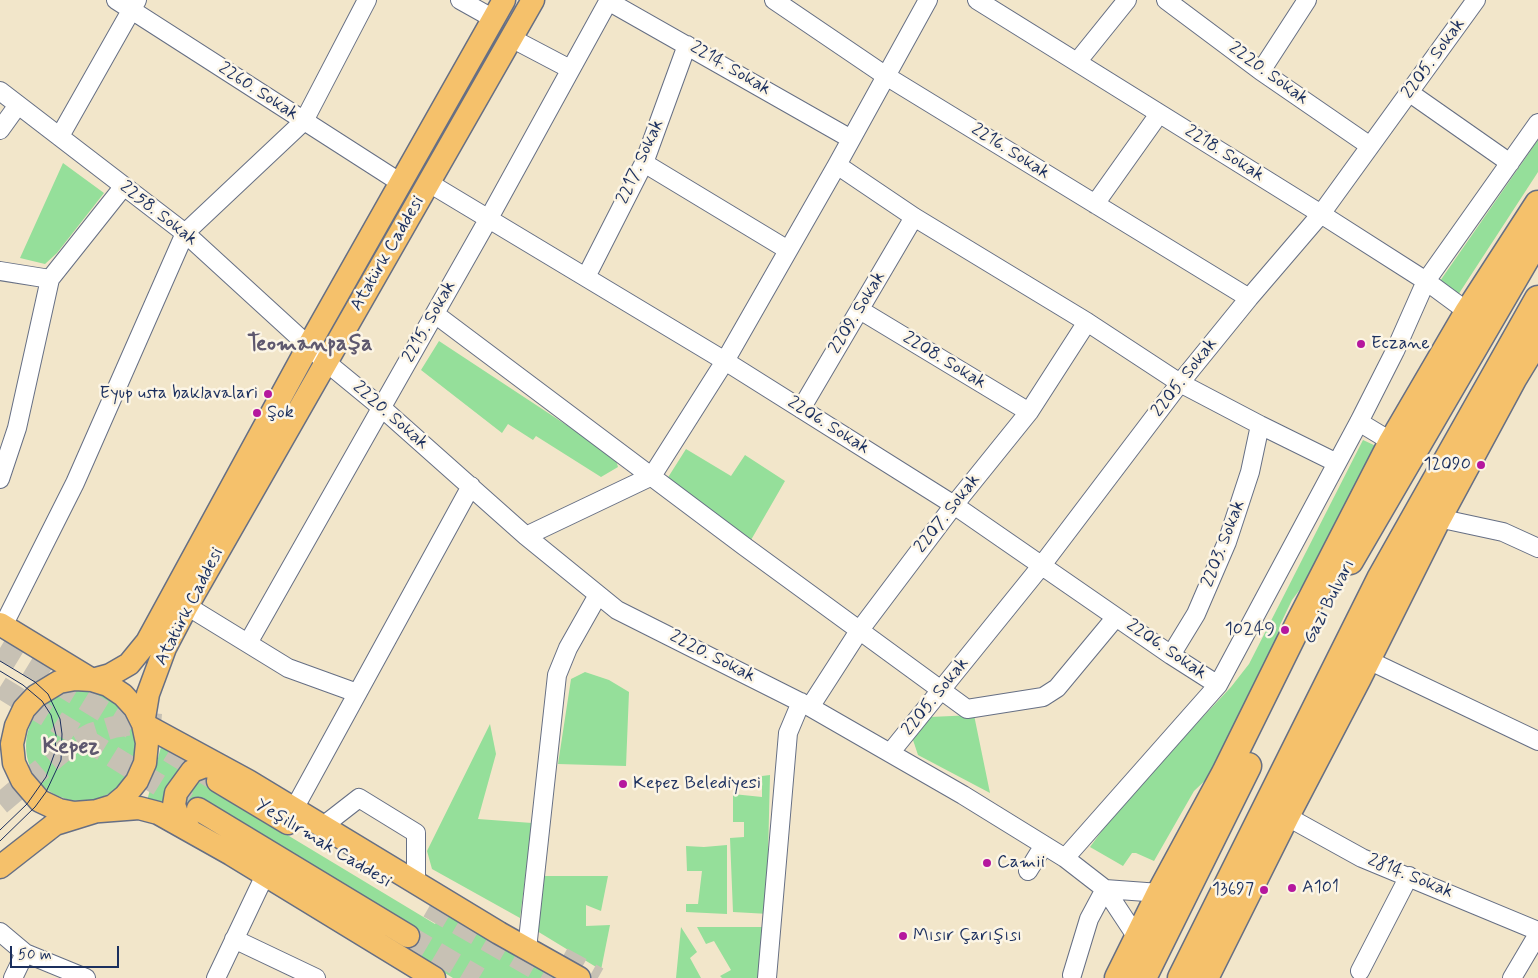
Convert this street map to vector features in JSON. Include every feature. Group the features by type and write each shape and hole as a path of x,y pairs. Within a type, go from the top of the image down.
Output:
{"highway":[{"path":"1118,978 1392,442 1468,312 1538,204"},
{"name":"Gazi Bulvarı","path":"1143,978 1359,545 1538,238"},
{"name":"Gazi Bulvarı","path":"1181,978 1380,579 1538,299"},
{"path":"1204,978 1368,660 1438,518 1513,379 1538,338"},
{"path":"1368,660 1380,579 1438,518"},
{"path":"1276,670 1318,624 1331,561"}],"main road":[{"name":"Atatürk Caddesi","path":"143,724 148,694 165,648 187,606 533,0"},
{"name":"Atatürk Caddesi","path":"92,680 110,675 129,664 147,642 309,345 499,10"},
{"path":"2,625 92,680"},
{"path":"0,775 4,769 16,726 24,709 36,696 59,682 75,679 92,680 108,685 124,695 135,708 143,724 147,743 145,763 137,781 125,796 112,806 55,824 0,867"},
{"path":"0,724 12,744 14,762 22,780 40,801 59,810 74,813 139,808 158,814 265,875 426,976"},
{"path":"143,724 248,780 416,883 579,978"},
{"path":"193,834 178,816 174,805 176,793 192,771 205,766 214,767 248,780"},
{"name":"Yeşilırmak Caddesi","path":"218,782 428,907"},
{"name":"Yeşilırmak Caddesi","path":"198,809 408,936"}],"street":[{"name":"2260. Sokak","path":"116,0 134,5 304,121 401,182"},
{"path":"2,625 75,483 185,234 304,121 367,0"},
{"path":"460,0 499,10"},
{"name":"2214. Sokak","path":"608,0 851,139"},
{"name":"2215. Sokak","path":"248,643 489,218 608,0"},
{"name":"2216. Sokak","path":"774,0 886,76 1248,298"},
{"path":"526,536 652,476 725,361 837,165 928,0"},
{"name":"2218. Sokak","path":"977,0 1321,214 1426,281 1468,312"},
{"path":"1077,62 1127,0"},
{"name":"2220. Sokak","path":"1166,0 1262,71 1370,146"},
{"path":"1262,71 1307,0"},
{"name":"2205. Sokak","path":"890,753 1042,565 1180,383 1248,298 1321,214 1476,0"},
{"path":"60,136 134,5"},
{"path":"511,38 570,70"},
{"name":"2217. Sokak","path":"586,277 644,163 687,44"},
{"name":"2258. Sokak","path":"0,92 60,136 185,234 309,345"},
{"path":"1410,93 1510,163"},
{"path":"0,130 18,105"},
{"path":"1095,204 1159,114"},
{"path":"1065,858 1218,685 1359,422 1395,352 1426,281 1538,123"},
{"path":"644,163 788,250"},
{"path":"837,165 914,217 1088,322 1180,383 1337,463"},
{"name":"2206. Sokak","path":"429,183 725,361 954,505 1171,655 1218,685"},
{"path":"0,479 17,428 50,279 124,186"},
{"name":"2209. Sokak","path":"801,409 914,217"},
{"path":"0,270 50,279"},
{"name":"2208. Sokak","path":"860,310 1029,412"},
{"path":"434,314 744,546 967,709 1043,697 1057,688 1116,617"},
{"name":"2207. Sokak","path":"767,978 788,733 806,704 859,630 954,505 1029,412 1088,322"},
{"name":"2220. Sokak","path":"309,345 326,362 382,408 526,536 617,610 806,704 963,795 1044,845 1065,858 1105,889"},
{"path":"1359,422 1392,442"},
{"name":"2203. Sokak","path":"1171,655 1196,614 1227,542 1250,472 1260,425"},
{"path":"294,809 471,486"},
{"path":"1438,518 1503,532 1538,548"},
{"path":"527,949 557,675 578,627 598,595"},
{"path":"187,606 288,668 356,693"},
{"path":"1368,660 1538,741"},
{"path":"323,826 359,798 416,833 416,883"},
{"name":"2814. Sokak","path":"1286,816 1362,858 1409,876 1538,932"},
{"path":"1028,871 1044,845"},
{"path":"216,978 265,875"},
{"path":"1360,972 1409,876"},
{"path":"1105,889 1160,893"},
{"path":"1105,889 1138,939"},
{"path":"1074,977 1089,919 1105,889"},
{"path":"0,932 25,952 86,978"},
{"path":"1512,978 1538,932"},
{"path":"234,939 316,978"},
{"path":"14,978 25,952"}],"green space":[{"path":"1538,140 1538,172 1458,295 1440,281"},
{"path":"63,163 104,193 57,253 45,264 20,258"},
{"path":"439,341 615,457 618,467 601,477 536,436 533,440 508,424 502,433 421,370"},
{"path":"1363,440 1376,446 1304,584 1292,600 1280,625 1274,647 1213,773 1194,791 1154,861 1132,853 1123,866 1090,847 1123,802 1231,687 1249,664"},
{"path":"686,449 731,476 745,455 785,481 751,540 667,479"},
{"path":"585,672 609,680 629,692 626,766 558,764 571,679"},
{"path":"81,691 102,696 120,707 131,725 136,746 131,767 120,785 102,796 81,801 60,796 42,785 31,767 26,746 31,725 42,707 60,696"},
{"path":"974,715 990,793 918,755 913,740 930,717"},
{"path":"490,724 496,754 478,819 532,823 520,918 432,869 427,851"},
{"path":"163,739 197,761 168,809 147,801"},
{"path":"209,773 221,795 435,924 444,910 561,978 453,978 415,955 423,943 210,814 201,828 191,821 183,795 186,788"},
{"path":"770,775 769,914 733,912 730,838 744,837 744,822 733,822 733,794 762,797 762,776"},
{"path":"727,845 727,914 686,912 686,904 698,904 702,871 687,871 686,846"},
{"path":"544,876 608,876 601,911 586,905 586,926 610,925 601,970 537,931"},
{"path":"681,927 697,952 690,958 701,978 676,978"},
{"path":"697,927 769,927 765,978 722,978 720,976 731,970 714,941 706,944"}],"tunnel":[{"path":"0,648 213,778"},
{"path":"0,687 198,809"},
{"path":"0,804 68,747 91,734 114,727 140,723 161,725"},
{"path":"429,907 552,978"},
{"path":"408,936 479,978"},
{"path":"562,958 598,978"}],"tram line":[{"path":"0,661 35,682 48,694 60,719 62,734 61,760 46,792 35,807 0,841"},
{"path":"0,671 23,685 42,701 51,715 56,735 55,752 46,777 27,804 0,830"}],"place":[{"name":"Eczane","path":"1361,344"},
{"name":"Eyup usta baklavalari","path":"268,394"},
{"name":"Şok","path":"257,413"},
{"name":"12090","path":"1481,465"},
{"name":"10249","path":"1285,630"},
{"name":"Kepez Belediyesi","path":"623,784"},
{"name":"Camii","path":"987,863"},
{"name":"A101","path":"1292,888"},
{"name":"13697","path":"1264,890"},
{"name":"Mısır Çarışısı","path":"903,936"}],"district":[{"name":"Teomanpaşa","path":"310,345"},
{"name":"Kepez","path":"71,748"}]}
